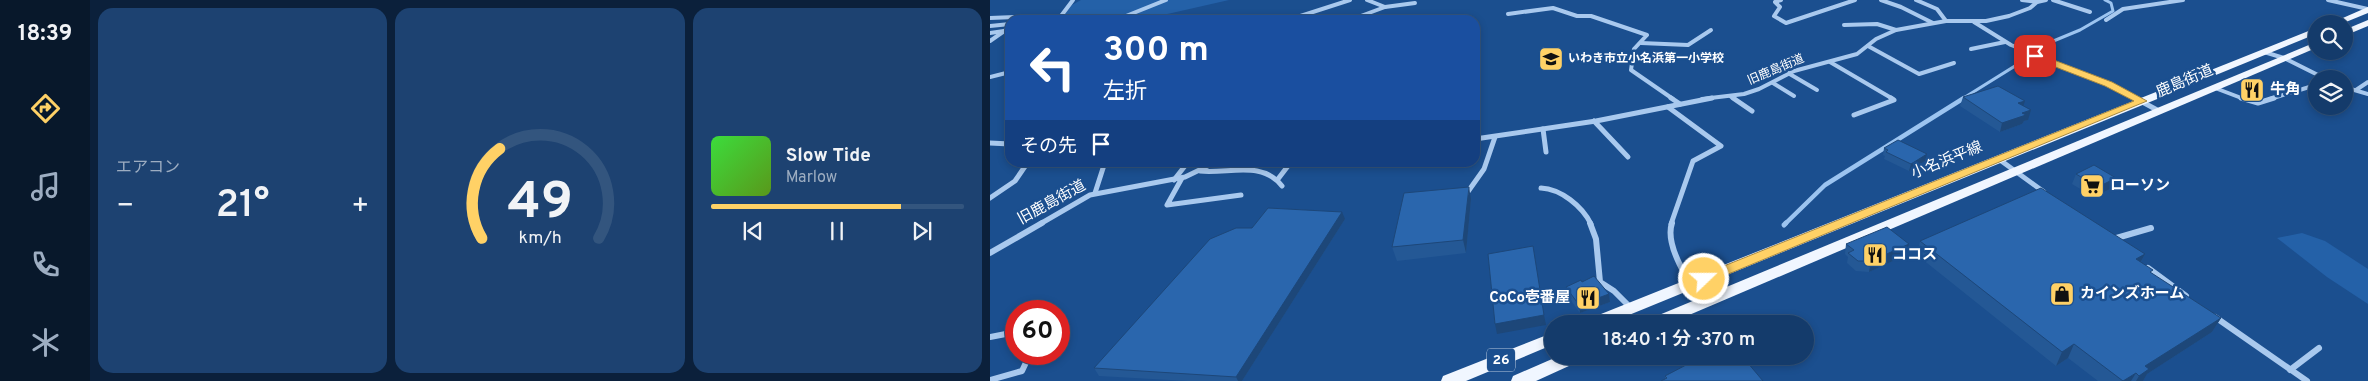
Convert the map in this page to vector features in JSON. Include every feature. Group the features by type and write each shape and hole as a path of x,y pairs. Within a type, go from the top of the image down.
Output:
{"main road":[{"path":"2353,16 2368,10"},
{"path":"2353,30 2367,25"},
{"name":"小名浜平線","path":"1614,315 2308,34"},
{"name":"鹿島街道","path":"1673,315 2308,48"},
{"name":"26","path":"1449,381 1544,342"},
{"name":"26","path":"1519,381 1555,365"}],"street":[{"path":"1062,15 1073,0"},
{"path":"1128,15 1166,0"},
{"path":"1304,15 1350,0"},
{"path":"1367,0 1385,7"},
{"path":"1781,0 1775,2 1780,7 1774,16 1786,23 1852,0"},
{"path":"1881,0 1902,7 1934,23"},
{"path":"1916,0 1937,9 1946,22"},
{"path":"2022,0 2037,2"},
{"name":"旧鹿島街道","path":"1480,138 1594,121 1759,89 1788,73 1857,54 1876,39 1896,30 1934,23 1974,22 2009,16 2030,8 2043,0"},
{"path":"2053,0 2090,12"},
{"path":"2106,20 2123,10 2183,0"},
{"path":"2328,0 2368,10"},
{"path":"1363,15 1385,7 1415,4"},
{"path":"1508,14 1553,8 1577,16 1591,16 1647,35 1634,49 1631,70 1680,104"},
{"path":"990,18 1005,16"},
{"path":"1974,22 2030,54 2109,84 2160,112"},
{"path":"1844,25 1871,23 1885,25 1896,30"},
{"path":"990,26 1005,25"},
{"path":"1640,43 1688,44 1711,30"},
{"path":"990,33 1004,31"},
{"path":"991,40 1004,31"},
{"path":"1971,49 2006,42"},
{"path":"1868,46 1919,74 1954,63"},
{"path":"2264,52 2284,58 2308,70"},
{"path":"1829,61 1894,100 1854,115"},
{"path":"990,77 1005,73"},
{"path":"1788,73 1817,90"},
{"path":"2356,90 2368,82"},
{"path":"1772,83 1794,96"},
{"path":"2215,88 2248,102 2258,103 2308,88"},
{"path":"2353,89 2368,94"},
{"path":"1729,96 1752,111"},
{"path":"1668,107 1721,146 1693,161 1670,228 1682,270 1703,302"},
{"path":"1594,121 1628,157"},
{"path":"1543,129 1546,152"},
{"path":"1467,193 1484,169 1495,137"},
{"path":"990,143 1005,144"},
{"path":"2000,160 2050,197"},
{"path":"990,198 1015,181 1025,167"},
{"path":"1095,193 1103,167"},
{"path":"1174,180 1184,167"},
{"name":"旧鹿島街道","path":"990,253 1095,193 1174,180 1207,167"},
{"path":"1278,179 1287,167"},
{"path":"1199,171 1261,171 1270,173 1278,179 1282,186"},
{"path":"1182,178 1167,205 1241,196"},
{"path":"1541,188 1558,192 1586,215 1595,229 1600,282 1614,291 1631,308"},
{"path":"2110,240 2151,228"},
{"path":"2103,235 2118,246"},
{"path":"2143,264 2191,300"},
{"path":"2207,311 2306,381"},
{"path":"990,338 1005,335"},
{"path":"2290,370 2319,348"},
{"path":"990,380 1017,374 1022,371 1025,365"}],"shaded area":[{"path":"1081,0 1229,0 1163,15 1066,15 1065,14 1072,5"},
{"path":"2302,233 2325,241 2368,269 2368,304 2327,277 2277,238"}],"building":[{"path":"1998,86 2025,101 2018,103 2031,110 2022,113 2026,115 2002,123 1963,97"},
{"path":"1898,140 1927,154 1911,164 1886,152 1888,150 1884,148"},
{"path":"2094,165 2116,178 2098,187 2076,174"},
{"path":"1469,187 1463,240 1392,247 1404,193"},
{"name":"カインズホーム","path":"2041,188 2145,254 2136,259 2153,270 2150,272 2221,318 2145,366 2149,369 2139,376 2136,373 2123,381 2074,344 2062,352 1920,241"},
{"path":"1268,208 1342,212 1236,377 1094,368 1210,239 1236,228 1252,228"},
{"path":"1887,227 1909,244 1871,261 1858,261 1848,253 1854,250 1846,244"},
{"path":"1533,246 1544,315 1495,324 1488,254"},
{"path":"1594,276 1609,294 1579,305 1566,287"},
{"path":"1686,365 1750,365 1763,381 1661,381 1667,378 1665,376"}],"waterway":[{"path":"1962,99 2039,51 2052,49 2051,42 2080,30 2113,11 2111,3 2105,0"},
{"path":"1785,224 1825,185 1964,98"}],"place":[{"name":"いわき市立小名浜第一小学校","path":"1551,59"},
{"name":"牛角","path":"2252,90"},
{"name":"ローソン","path":"2092,186"},
{"name":"ココス","path":"1875,255"},
{"name":"カインズホーム","path":"2062,294"},
{"name":"CoCo壱番屋","path":"1588,298"}],"route":[{"path":"1704,279 2142,101 2109,84 2035,56"}]}
